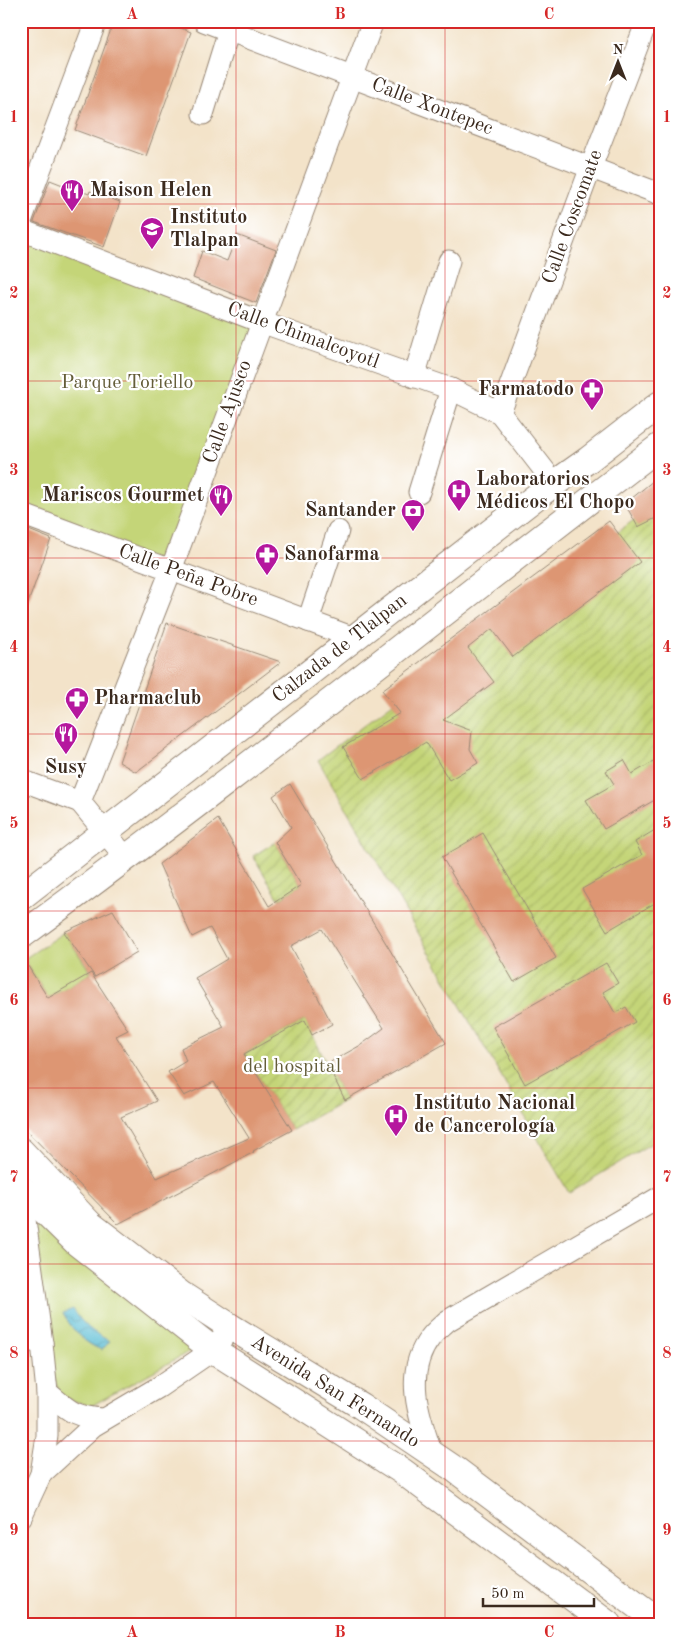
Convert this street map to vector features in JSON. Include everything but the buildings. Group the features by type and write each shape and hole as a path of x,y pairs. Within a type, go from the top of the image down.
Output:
{"main road":[{"name":"Calzada de Tlalpan","path":"21,897 354,638 660,404"},
{"name":"Calzada de Tlalpan","path":"21,936 127,859 557,523 660,446"},
{"name":"Avenida San Fernando","path":"21,1151 25,1184 77,1243 213,1350 402,1471 608,1624"},
{"name":"Avenida San Fernando","path":"25,1184 90,1224 182,1295 361,1406 456,1470 660,1623"},
{"path":"251,1374 259,1373 267,1364 262,1345"},
{"path":"499,1544 528,1523"}],"street":[{"path":"21,221 96,21"},
{"name":"Calle Xontepec","path":"204,21 660,194"},
{"name":"Calle Ajusco","path":"80,802 171,570 372,21"},
{"name":"Calle Coscomate","path":"500,413 647,21"},
{"path":"203,114 229,30"},
{"name":"Calle Chimalcoyotl","path":"21,230 261,322 451,389 500,413 555,484"},
{"path":"414,377 450,261"},
{"path":"419,492 451,389"},
{"name":"Calle Peña Pobre","path":"21,514 354,638"},
{"path":"308,621 338,531"},
{"path":"21,780 80,802 127,859"},
{"path":"21,1517 42,1474 47,1436 47,1392 25,1184"},
{"path":"432,1454 419,1416 415,1379 420,1356 430,1338 447,1321 660,1198"},
{"path":"42,1474 102,1419 159,1387 213,1350 231,1327"},
{"path":"21,1339 42,1343"},
{"path":"47,1392 70,1412 82,1417 102,1419"}],"green space":[{"name":"Parque Toriello","path":"21,230 261,322 171,570 21,514"},
{"path":"660,500 660,1138 569,1193 318,760"},
{"path":"275,842 301,885 279,899 253,856"},
{"path":"64,932 91,973 48,998 24,959"},
{"name":"del hospital","path":"305,1020 345,1100 292,1130 244,1054"},
{"path":"32,1218 192,1350 91,1406 61,1397 51,1368"}],"water":[{"path":"73,1309 89,1328 110,1341 102,1350 89,1344 79,1336 71,1325 63,1313"}],"place":[{"name":"Maison Helen","path":"72,212"},
{"name":"Instituto Tlalpan","path":"152,250"},
{"name":"Farmatodo","path":"592,411"},
{"name":"Laboratorios Médicos El Chopo","path":"459,512"},
{"name":"Mariscos Gourmet","path":"221,517"},
{"name":"Santander","path":"413,532"},
{"name":"Sanofarma","path":"267,576"},
{"name":"Pharmaclub","path":"77,720"},
{"name":"Susy","path":"66,755"},
{"name":"Instituto Nacional de Cancerología","path":"396,1137"}]}
